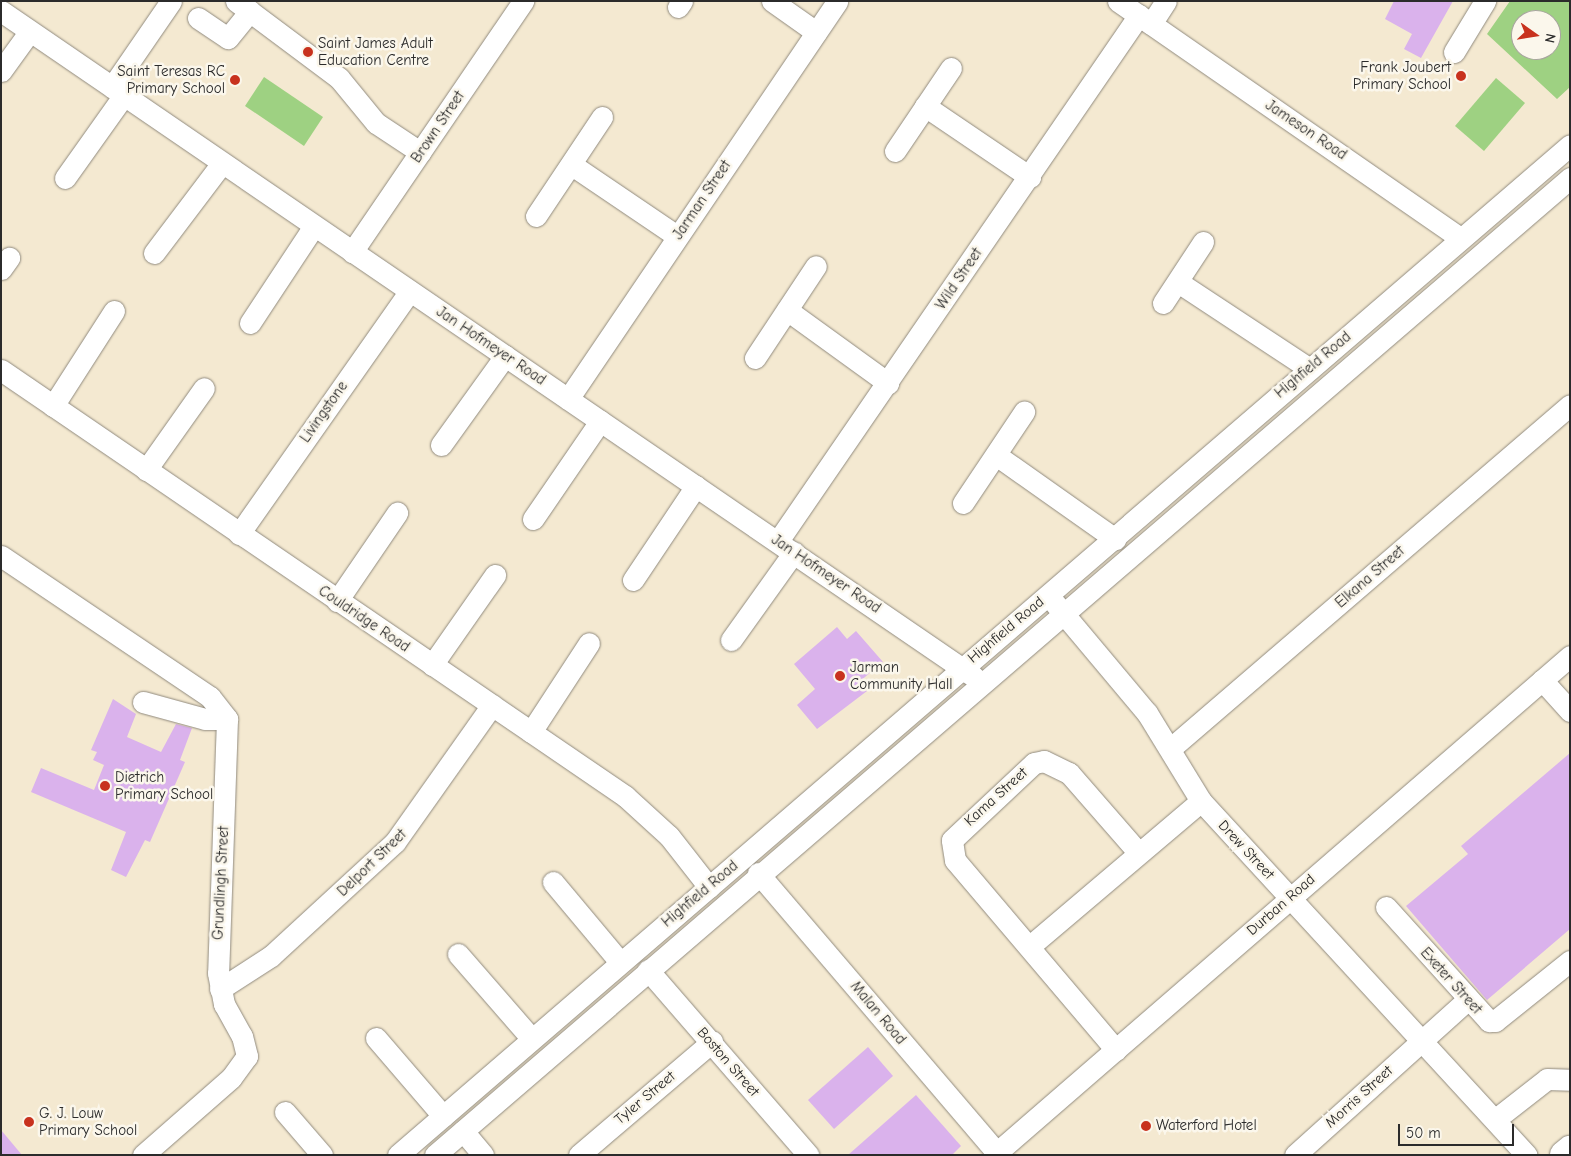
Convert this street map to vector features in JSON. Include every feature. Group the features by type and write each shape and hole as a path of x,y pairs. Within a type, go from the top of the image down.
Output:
{"main road":[{"path":"1564,1155 1570,1150"}],"street":[{"path":"65,178 171,1"},
{"name":"Brown Street","path":"352,252 523,1"},
{"path":"772,1 816,32"},
{"name":"Jarman Street","path":"568,399 837,1"},
{"name":"Jameson Road","path":"1118,1 1460,238"},
{"path":"1145,20 1166,1"},
{"path":"1454,52 1485,1"},
{"path":"198,18 228,38 245,5 339,78 383,129 420,152"},
{"name":"Jan Hofmeyer Road","path":"1,11 962,667 980,682"},
{"name":"Wild Street","path":"731,640 786,547 888,383 1030,176 1145,20"},
{"path":"1,71 30,31"},
{"path":"895,151 951,68"},
{"path":"925,106 1030,176"},
{"path":"536,216 572,166 602,117"},
{"name":"Highfield Road","path":"398,1155 531,1038 962,667 1115,539 1460,238 1570,145"},
{"path":"154,254 222,163"},
{"path":"572,166 677,236"},
{"name":"Highfield Road","path":"435,1155 1062,611 1570,178"},
{"path":"250,323 314,226"},
{"path":"1163,303 1203,242"},
{"path":"755,358 816,266"},
{"path":"1178,282 1310,369"},
{"name":"Livingstone","path":"239,534 410,291"},
{"path":"53,406 114,310"},
{"path":"787,310 888,383"},
{"path":"441,445 505,356"},
{"name":"Couldridge Road","path":"1,370 638,806 670,836 708,887"},
{"path":"146,470 204,388"},
{"name":"Elkana Street","path":"1171,748 1570,405"},
{"path":"963,503 1024,412"},
{"path":"533,519 600,421"},
{"path":"996,455 1115,539"},
{"path":"633,580 696,486"},
{"path":"337,601 396,514"},
{"path":"1,556 210,697 227,719"},
{"path":"432,665 496,576"},
{"name":"Drew Street","path":"1048,595 1171,748 1201,801 1497,1118 1527,1155"},
{"path":"531,732 589,643"},
{"name":"Durban Road","path":"997,1154 1290,896 1570,656"},
{"path":"1542,680 1570,712"},
{"path":"143,702 205,719 227,719"},
{"name":"Delport Street","path":"220,989 271,956 395,842 492,705"},
{"name":"Grundlingh Street","path":"143,1155 243,1065 246,1048 220,989 227,719"},
{"name":"Kama Street","path":"1116,1050 1030,946 982,894 955,860 952,848 955,834 1034,763 1051,761 1064,768 1138,852"},
{"path":"1030,946 1138,852 1201,801"},
{"name":"Malan Road","path":"758,873 997,1154"},
{"path":"553,882 620,962"},
{"name":"Exeter Street","path":"1386,907 1483,1017 1495,1021 1570,960"},
{"path":"458,954 531,1038"},
{"name":"Boston Street","path":"648,970 808,1155"},
{"name":"Morris Street","path":"1295,1155 1467,1000"},
{"path":"376,1038 443,1116"},
{"name":"Tyler Street","path":"579,1155 712,1042"},
{"path":"1497,1118 1547,1079 1570,1080"},
{"path":"284,1112 322,1155"},
{"path":"463,1131 483,1155"}],"green space":[{"path":"1510,1 1570,1 1570,87 1557,99 1515,60 1561,60 1561,10 1511,10 1511,56 1487,34"},
{"path":"264,77 323,117 304,146 245,106"},
{"path":"1496,78 1525,103 1484,151 1455,126"}],"building":[{"path":"1394,1 1453,1 1421,58 1404,49 1412,34 1385,19"},
{"name":"Jarman Community Hall","path":"837,627 847,639 856,631 883,662 859,682 867,691 817,729 797,705 815,689 794,664"},
{"path":"113,699 136,714 127,737 161,752 176,724 192,728 180,760 185,762 150,842 145,840 126,877 111,870 126,832 31,792 41,768 94,790 104,765 93,760 97,752 91,750"},
{"path":"1570,753 1570,929 1487,1000 1406,906 1468,854 1461,846"},
{"path":"868,1047 893,1076 834,1129 808,1100"},
{"path":"916,1095 961,1146 952,1155 848,1155"},
{"path":"1,1130 22,1155 1,1155"}],"place":[{"name":"Saint James Adult Education Centre","path":"308,52"},
{"name":"Frank Joubert Primary School","path":"1461,76"},
{"name":"Saint Teresas RC Primary School","path":"235,80"},
{"name":"Jarman Community Hall","path":"840,676"},
{"name":"Dietrich Primary School","path":"105,786"},
{"name":"G. J. Louw Primary School","path":"29,1122"},
{"name":"Waterford Hotel","path":"1146,1126"}]}
